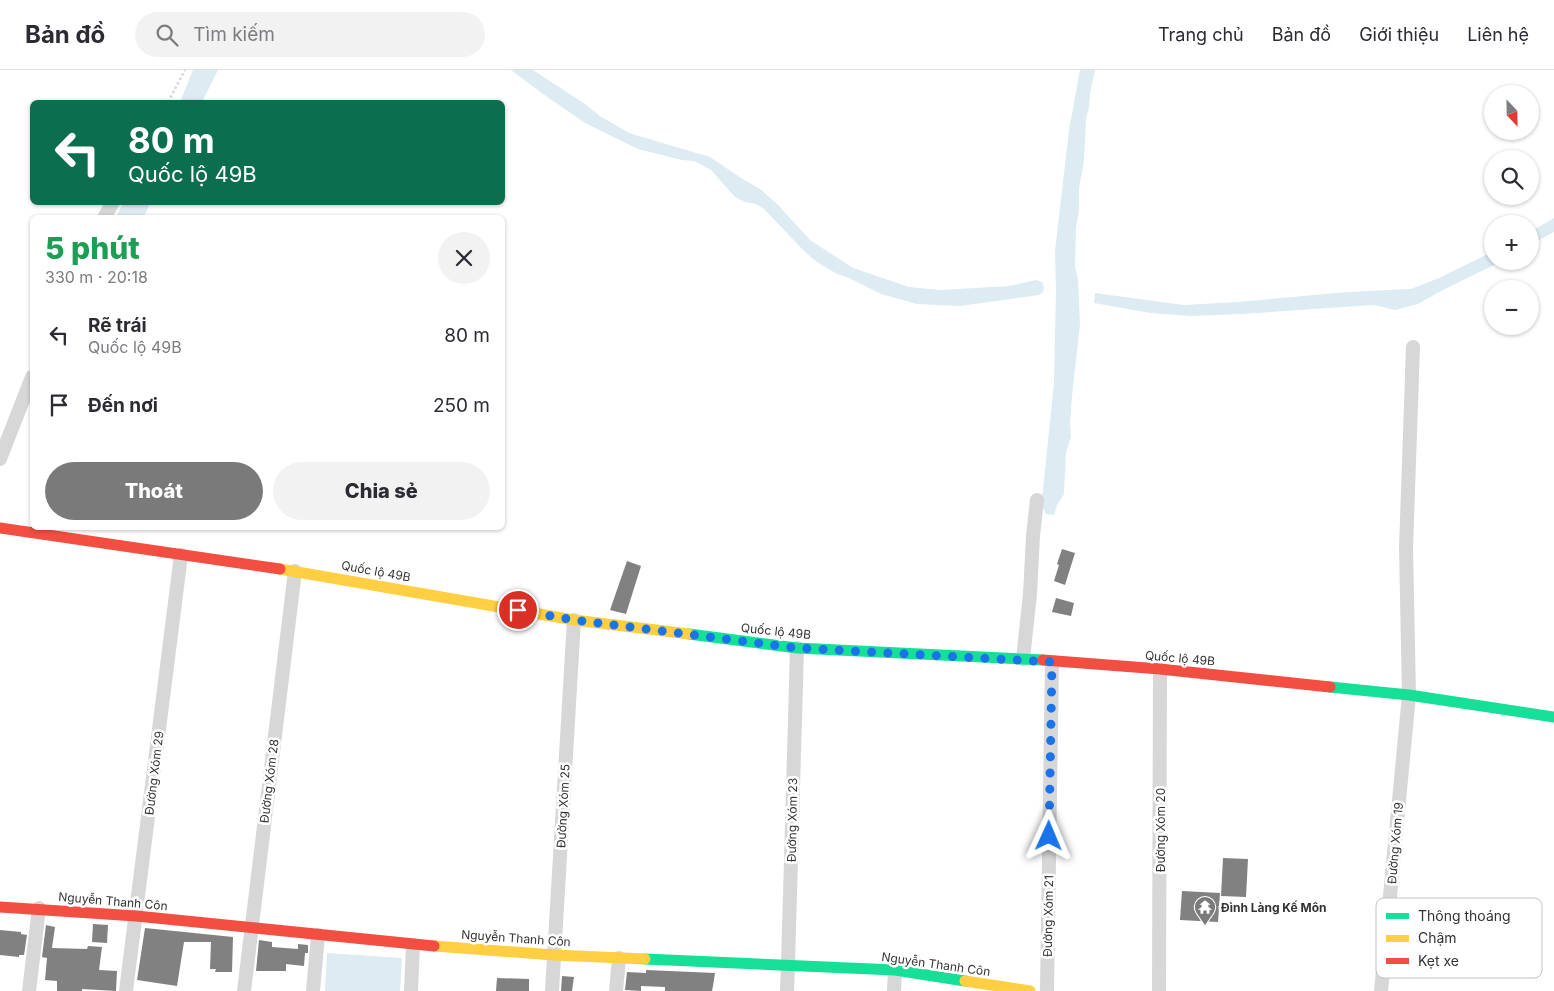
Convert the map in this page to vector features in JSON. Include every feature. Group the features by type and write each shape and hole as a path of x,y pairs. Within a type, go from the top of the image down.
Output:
{"main road":[{"name":"Quốc lộ 49B","path":"0,528 295,571 574,620 797,648 1023,659 1160,669 1409,695 1554,717"},
{"name":"Nguyễn Thanh Côn","path":"0,907 39,908 136,916 413,945 619,958 895,970 1030,991"}],"street":[{"name":"Đường Xóm 19","path":"1390,898 1409,695 1406,548 1412,347"},
{"path":"0,459 30,382"},
{"path":"1023,659 1037,500"},
{"name":"Đường Xóm 29","path":"126,991 181,555"},
{"name":"Đường Xóm 28","path":"244,991 295,571"},
{"name":"Đường Xóm 25","path":"552,991 574,620"},
{"name":"Đường Xóm 23","path":"786,991 797,648"},
{"name":"Đường Xóm 21","path":"1046,991 1052,662"},
{"name":"Đường Xóm 20","path":"1159,991 1160,669"},
{"path":"29,991 39,908"},
{"path":"313,991 318,935"},
{"path":"411,991 413,945"},
{"path":"616,991 619,958"},
{"path":"894,991 895,970"},
{"name":"Đường Xóm 19","path":"1381,991 1382,978"}],"path":[{"path":"169,100 185,70"}],"shaded area":[{"path":"193,70 218,70 203,100 181,100"},
{"path":"511,70 533,70 600,116 629,133 710,157 760,189 778,205 810,240 853,268 909,287 941,290 1009,286 1036,280 1042,282 1043,292 1039,295 960,306 917,304 881,294 837,274 817,262 764,209 756,204 745,202 735,197 711,170 694,161 682,160 638,149 585,123"},
{"path":"1080,70 1095,70 1086,118 1084,161 1079,188 1079,210 1076,229 1075,266 1078,280 1080,324 1072,396 1071,437 1066,453 1064,494 1057,505 1054,515 1046,514 1042,499 1054,383 1055,251 1069,130"},
{"path":"122,205 149,205 145,215 117,215"},
{"path":"1554,218 1554,232 1539,240 1539,227"},
{"path":"1484,256 1484,270 1418,304 1395,310 1374,305 1190,316 1150,313 1094,303 1095,293 1184,305 1411,289 1439,278"},
{"path":"327,953 402,958 400,991 325,991"}],"building":[{"path":"1062,549 1075,553 1065,585 1054,581"},
{"path":"627,561 641,566 626,614 610,610"},
{"path":"1056,598 1074,603 1071,616 1052,612"},
{"path":"1223,858 1248,859 1246,897 1221,896"},
{"path":"1182,891 1220,893 1218,922 1180,920"},
{"path":"93,924 108,925 107,943 92,942"},
{"path":"46,925 55,927 52,948 87,949 88,946 102,947 99,970 117,971 116,991 82,989 82,991 57,991 57,981 45,980 47,958 42,957"},
{"path":"145,928 233,937 232,972 215,972 216,969 210,969 211,942 184,942 177,986 137,980"},
{"path":"0,930 21,932 21,934 27,935 24,955 19,955 19,957 0,955"},
{"path":"259,940 272,942 272,947 298,949 298,944 308,945 304,966 286,964 286,971 256,971"},
{"path":"646,970 715,973 712,991 665,991 665,987 641,986 641,991 625,990 627,972 646,973"},
{"path":"562,976 574,977 572,991 561,991"},
{"path":"497,978 529,979 529,991 496,991"}],"traffic: fast":[{"path":"689,634 797,648 1043,660"},
{"path":"1330,687 1409,695 1554,717"},
{"path":"645,959 895,970 965,981"}],"traffic: slow":[{"path":"280,569 574,620 689,634"},
{"path":"434,946 554,955 645,959"},
{"path":"965,981 1030,991"}],"traffic: jam":[{"path":"0,528 280,569"},
{"path":"1043,660 1160,669 1330,687"},
{"path":"0,907 136,916 434,946"}],"place":[{"name":"Đình Làng Kế Môn","path":"1205,926"}],"route":[{"path":"518,610 574,620 797,648 1052,662 1049,836"}]}
